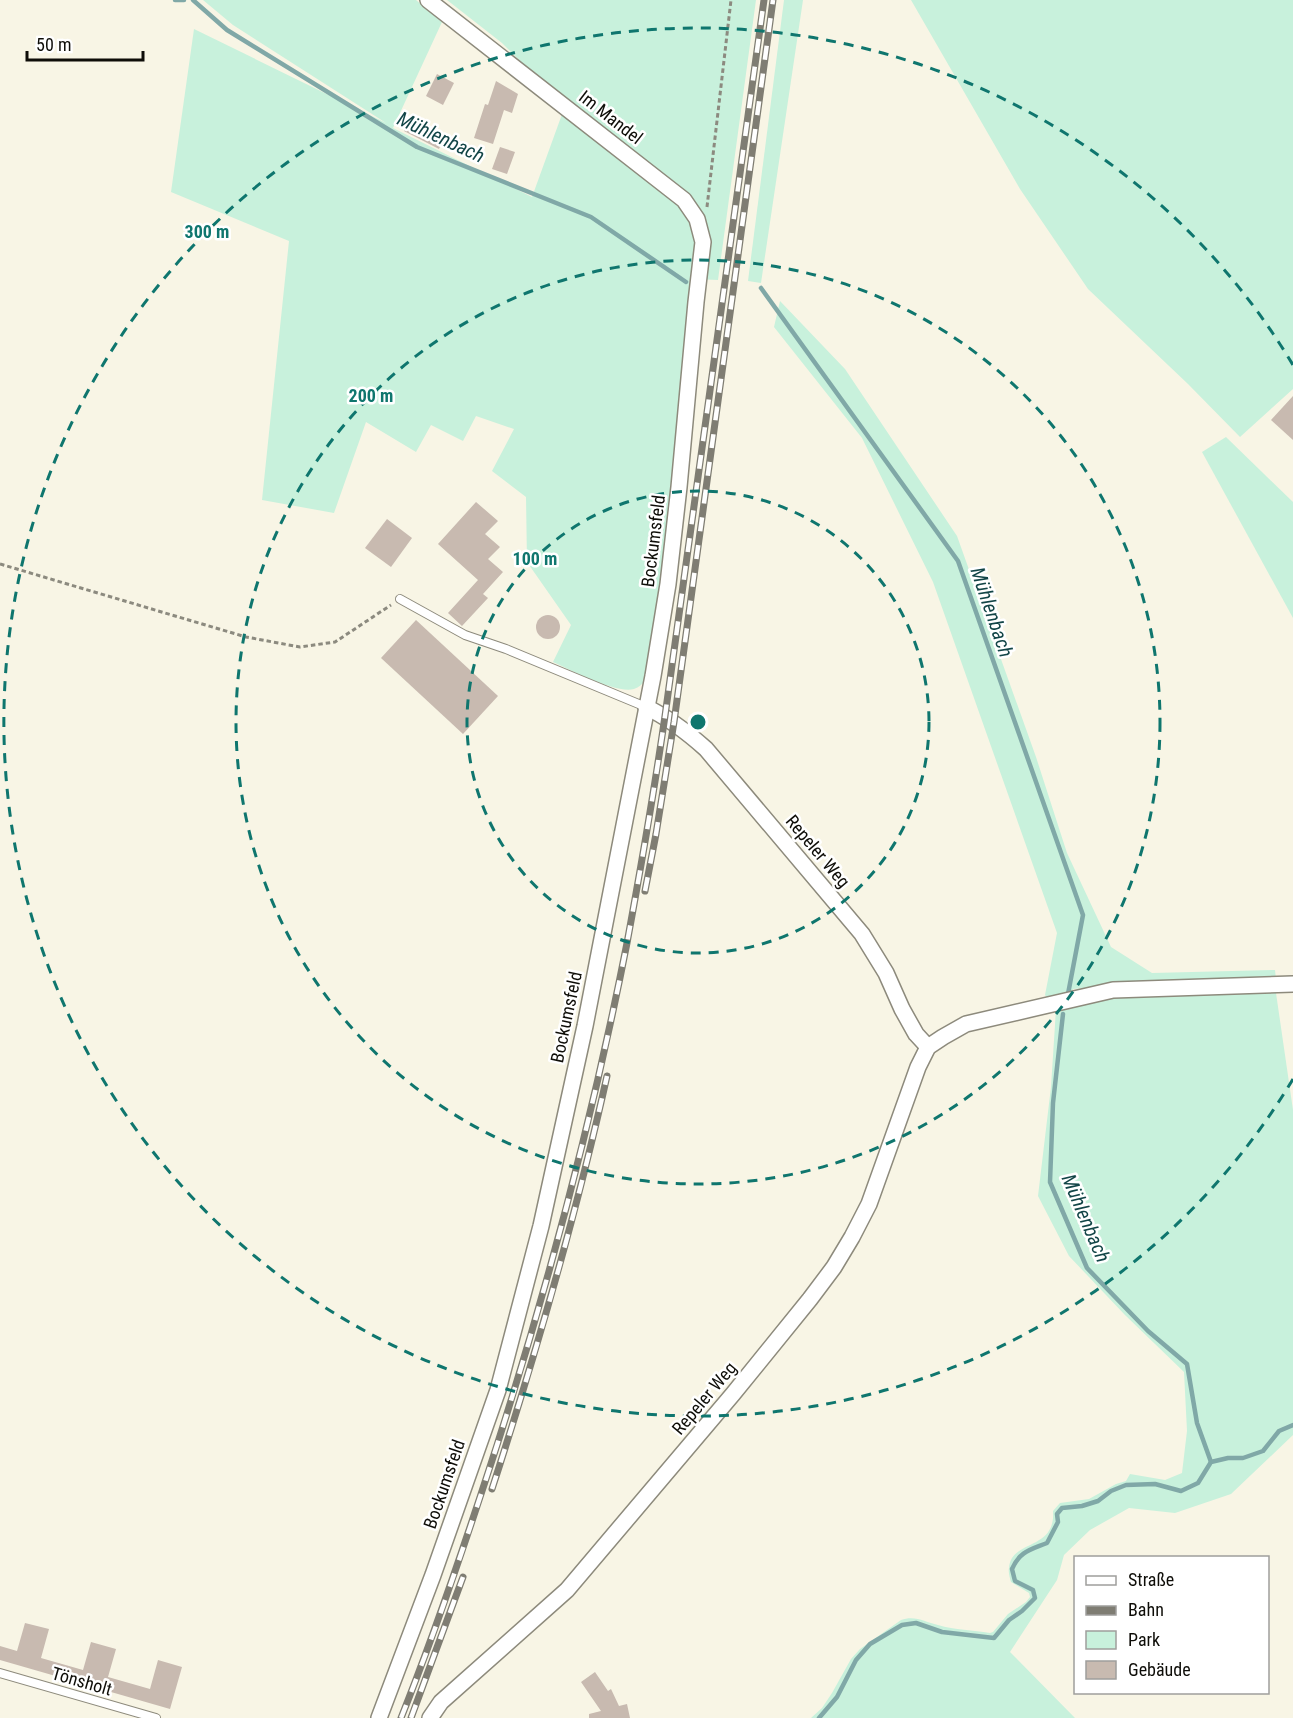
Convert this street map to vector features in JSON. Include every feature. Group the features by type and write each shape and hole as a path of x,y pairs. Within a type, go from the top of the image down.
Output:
{"street":[{"name":"Im Mandel","path":"428,0 684,200 697,219 703,242 696,302"},
{"name":"Bockumsfeld","path":"379,1718 434,1575 498,1390 535,1248 585,1026 653,676 669,573 696,302"},
{"name":"Repeler Weg","path":"430,1718 441,1702 567,1590 733,1394 828,1275 852,1237 868,1204 918,1067 928,1047 916,1034 886,973 862,934 706,749 686,730 646,707"},
{"path":"928,1047 966,1024 1113,990 1293,984"}],"lane":[{"path":"400,599 465,635 506,649 646,707"},
{"name":"Tönsholt","path":"0,1673 156,1718"}],"path":[{"path":"707,207 731,0"},
{"path":"0,564 246,637 300,648 335,642 400,599"}],"green space":[{"path":"203,0 416,0 442,22 393,128 532,197 565,106 502,43 447,0 756,0 718,280 695,279 674,487 651,667 645,680 637,688 626,690 605,685 553,662 571,625 527,562 526,497 492,471 514,429 476,416 463,441 431,425 416,452 366,422 334,513 262,500 289,241 171,192 194,29 386,123 233,25"},
{"path":"784,0 803,0 761,283 748,281"},
{"path":"911,0 1293,0 1293,389 1240,437 1088,289 1020,189"},
{"path":"780,301 845,369 957,536 1036,757 1067,853 1111,947 1152,973 1275,970 1276,979 1073,989 1070,1007 1118,997 1276,993 1293,1110 1293,1435 1231,1494 1175,1513 1129,1508 1090,1530 1064,1555 1057,1580 1010,1652 1075,1718 811,1718 822,1708 851,1659 860,1649 901,1620 915,1619 951,1628 993,1632 1008,1614 1030,1597 1029,1593 1011,1582 1009,1570 1012,1559 1017,1552 1048,1533 1052,1524 1053,1511 1060,1503 1089,1499 1126,1481 1130,1474 1165,1480 1182,1473 1187,1431 1184,1372 1069,1256 1038,1196 1051,1087 1056,1009 1045,995 1057,933 933,582 862,438 774,327"},
{"path":"1226,437 1293,502 1293,618 1202,452"}],"building":[{"path":"437,74 454,83 443,105 426,96"},
{"path":"496,81 518,94 512,113 504,110 493,144 474,138 485,104 488,105"},
{"path":"409,120 444,138 439,149 404,131"},
{"path":"500,147 515,152 507,174 492,169"},
{"path":"1293,396 1293,440 1271,420"},
{"path":"476,502 498,521 485,534 500,547 488,559 503,572 483,594 488,598 462,626 448,613 478,580 438,544"},
{"path":"387,519 412,538 391,567 365,548"},
{"path":"548,615 557,618 560,627 557,636 548,639 539,636 536,627 539,618"},
{"path":"416,620 498,696 463,734 381,658"},
{"path":"25,1623 49,1629 41,1658 83,1670 91,1642 116,1649 108,1677 150,1689 158,1660 182,1667 170,1709 0,1660 0,1646 17,1651"},
{"path":"595,1672 608,1691 611,1689 619,1706 627,1704 630,1718 589,1718 589,1714 601,1711 581,1682"}],"waterway":[{"name":"Mühlenbach","path":"175,0 184,0"},
{"name":"Mühlenbach","path":"193,0 227,30 417,147 591,217 686,282"},
{"name":"Mühlenbach","path":"761,288 958,561 1083,915 1068,994"},
{"name":"Mühlenbach","path":"1063,1014 1053,1103 1050,1182 1087,1268 1148,1331 1187,1364 1197,1423 1211,1462"},
{"path":"819,1718 837,1697 856,1660 870,1644 902,1625 916,1623 942,1632 994,1638 1009,1620 1035,1598 1033,1590 1015,1581 1012,1569 1022,1555 1047,1543 1058,1522 1057,1514 1062,1508 1082,1506 1098,1501 1111,1491 1126,1485 1155,1484 1181,1491 1198,1483 1211,1462 1228,1458 1243,1458 1263,1451 1279,1431 1293,1425"}],"railway":[{"path":"401,1718 452,1581 517,1381 570,1194 614,1006 661,744 764,0"},
{"path":"645,891 674,722 773,0"},
{"path":"492,1489 554,1284 607,1076"},
{"path":"411,1718 463,1577"}]}
